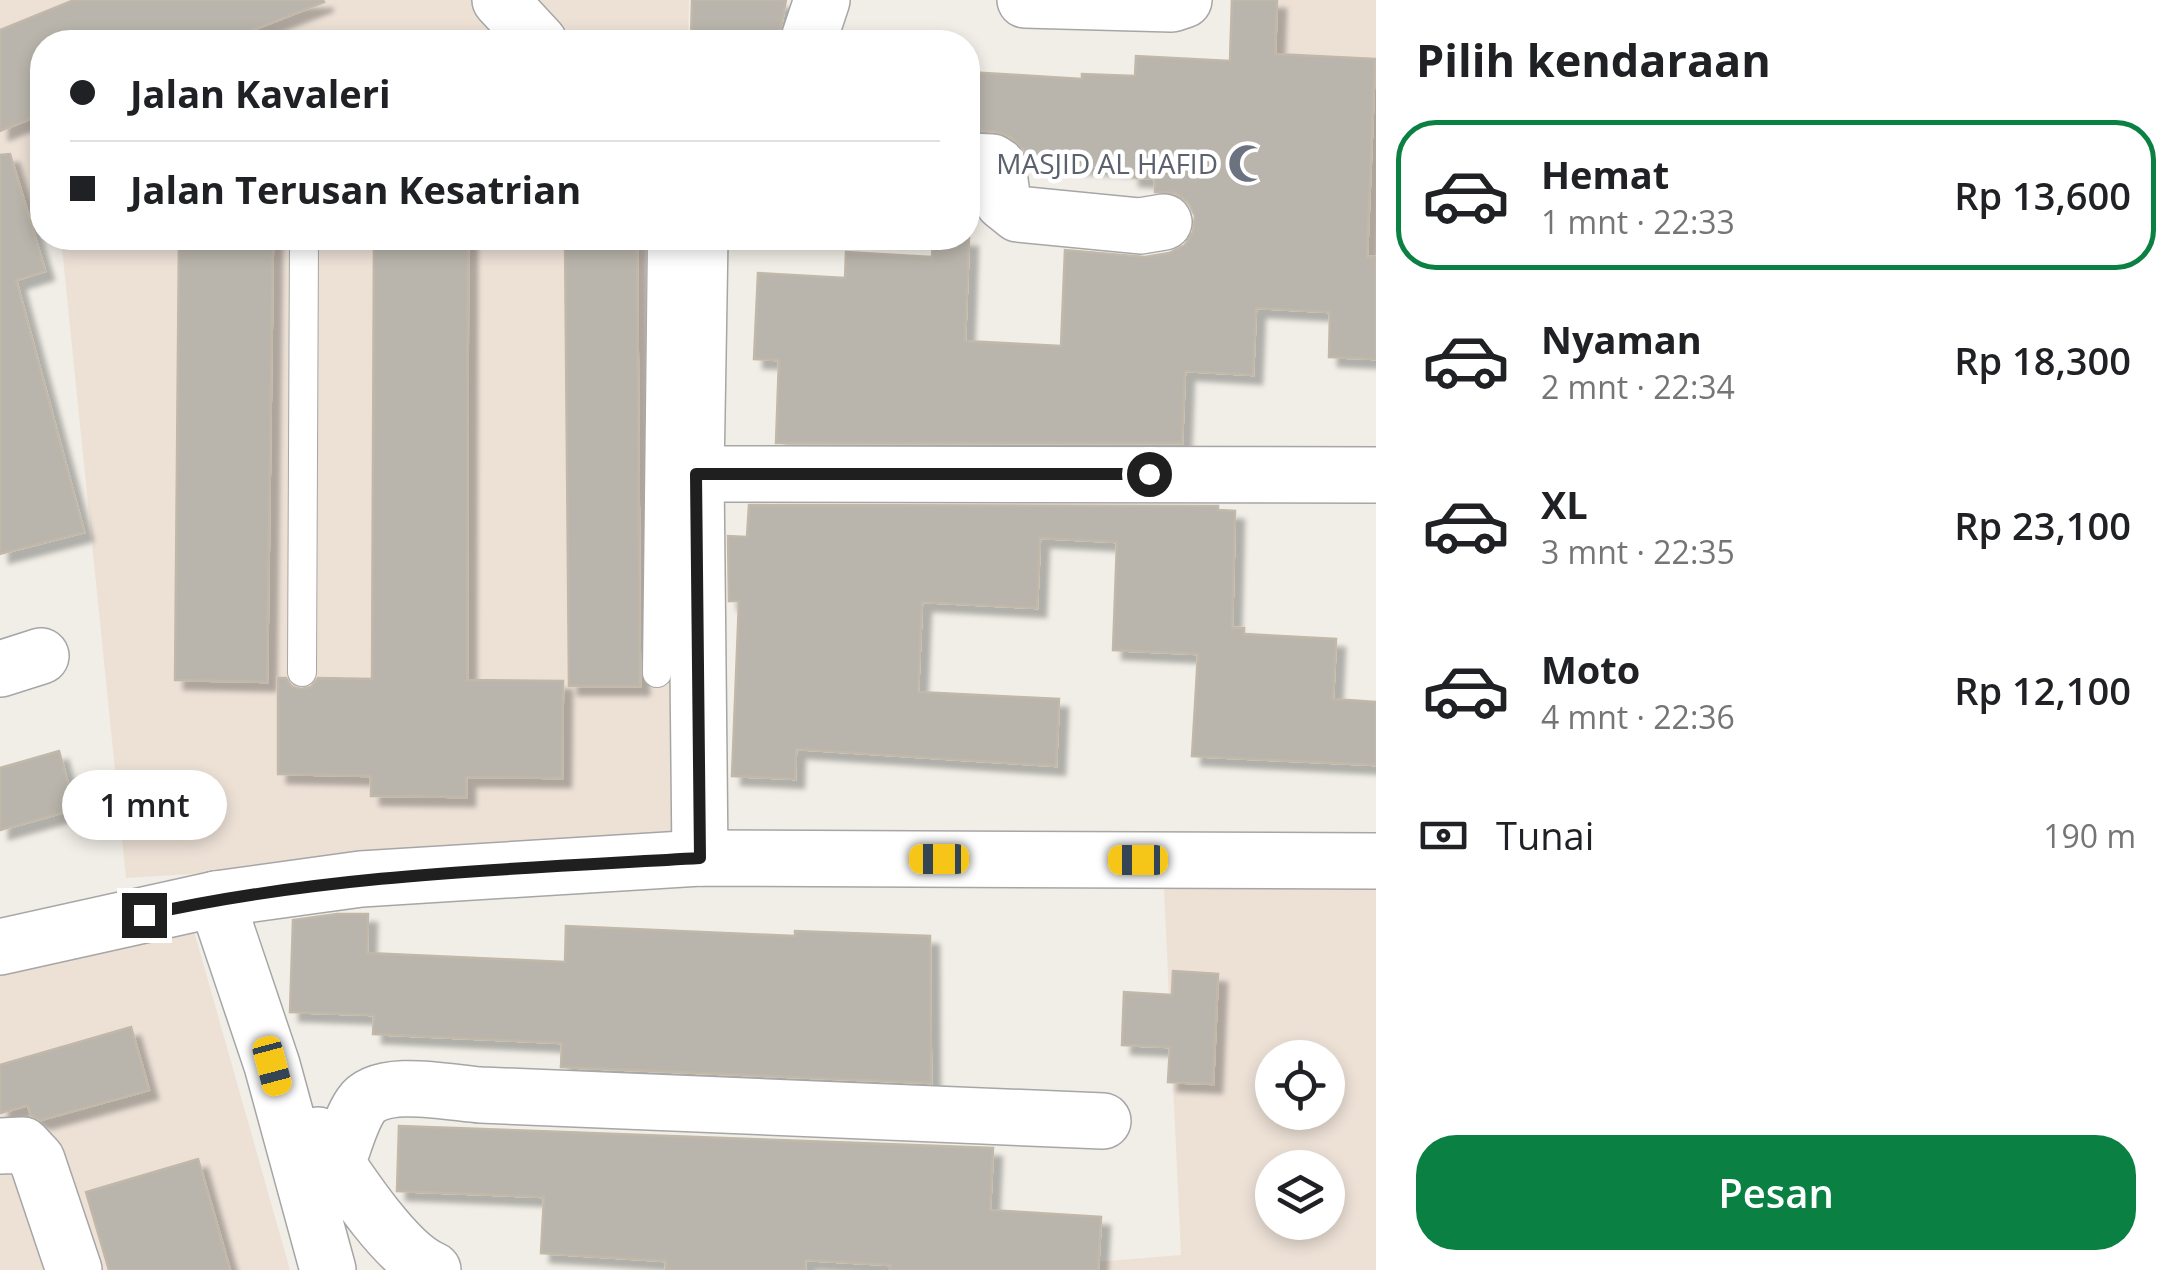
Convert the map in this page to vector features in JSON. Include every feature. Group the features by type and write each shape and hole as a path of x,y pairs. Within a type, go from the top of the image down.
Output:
{"street":[{"path":"500,0 528,30"},
{"path":"812,30 822,0"},
{"path":"1025,0 1172,4 1184,0"},
{"path":"980,162 998,166 1003,202 1018,214 1140,226 1164,222"},
{"path":"700,250 696,474 700,858"},
{"path":"696,474 1376,475"},
{"path":"0,947 216,899 361,880 700,858 1376,862"},
{"path":"216,899 272,1066 328,1270"},
{"path":"272,1066 337,1164 393,1236 420,1265 433,1270"},
{"path":"337,1164 361,1104 391,1088 1103,1121"},
{"path":"0,1146 23,1146 37,1160 74,1270"}],"lane":[{"path":"302,672 304,250"},
{"path":"657,672 662,250"}],"shaded area":[{"path":"0,0 689,0 688,30 30,30 30,211 0,196"},
{"path":"1273,0 1376,0 1376,271 1266,264"},
{"path":"62,250 686,250 681,844 126,878"},
{"path":"1376,888 1376,1270 997,1270 1181,1255 1164,889"},
{"path":"192,924 290,1270 0,1270 0,976"}],"building":[{"path":"74,0 324,2 253,30 30,30 30,119 0,131 0,30"},
{"path":"692,0 786,0 780,30 691,30"},
{"path":"1232,0 1277,0 1275,54 1375,59 1367,257 1376,257 1376,359 1329,357 1330,312 1256,308 1253,375 1185,371 1182,443 776,443 779,360 754,359 758,273 845,278 846,252 932,257 932,250 969,250 965,341 1061,346 1065,250 1145,257 1169,253 1185,245 1193,232 1195,216 1189,203 1176,193 1155,192 1155,179 1130,177 1131,168 1029,162 1024,149 1009,136 980,130 980,73 1082,79 1082,74 1135,76 1136,56 1230,61"},
{"path":"10,154 30,221 30,250 39,250 45,271 16,280 84,532 0,554 0,155"},
{"path":"179,250 273,250 267,682 175,680"},
{"path":"374,250 468,250 467,680 563,681 562,778 466,777 466,797 371,796 371,776 278,774 278,678 286,678 292,687 301,689 311,687 318,678 372,679"},
{"path":"565,250 637,250 640,686 569,686"},
{"path":"749,505 1218,506 1218,510 1235,511 1232,628 1244,628 1244,634 1336,639 1333,699 1376,702 1376,765 1192,756 1198,654 1113,650 1117,542 1040,538 1037,608 922,602 918,692 1059,699 1056,766 796,749 795,779 732,776 739,601 729,601 728,536 747,537"},
{"path":"59,751 75,809 0,830 0,768"},
{"path":"368,914 367,953 565,962 566,926 795,936 795,931 930,936 931,1083 561,1067 562,1043 373,1034 374,1015 290,1012 293,920"},
{"path":"1173,971 1218,974 1213,1084 1168,1082 1170,1047 1122,1045 1124,992 1172,995"},
{"path":"131,1027 149,1090 41,1120 31,1115 28,1105 0,1113 0,1065"},
{"path":"399,1126 993,1148 990,1210 1101,1217 1098,1270 890,1270 891,1265 805,1260 805,1270 666,1270 666,1261 541,1253 544,1197 397,1191"},
{"path":"198,1159 230,1270 109,1270 86,1192"}],"place":[{"name":"MASJID AL HAFID","path":"1248,163"}],"route":[{"path":"144,915 216,899 361,880 700,858 696,474 1149,474"}]}
